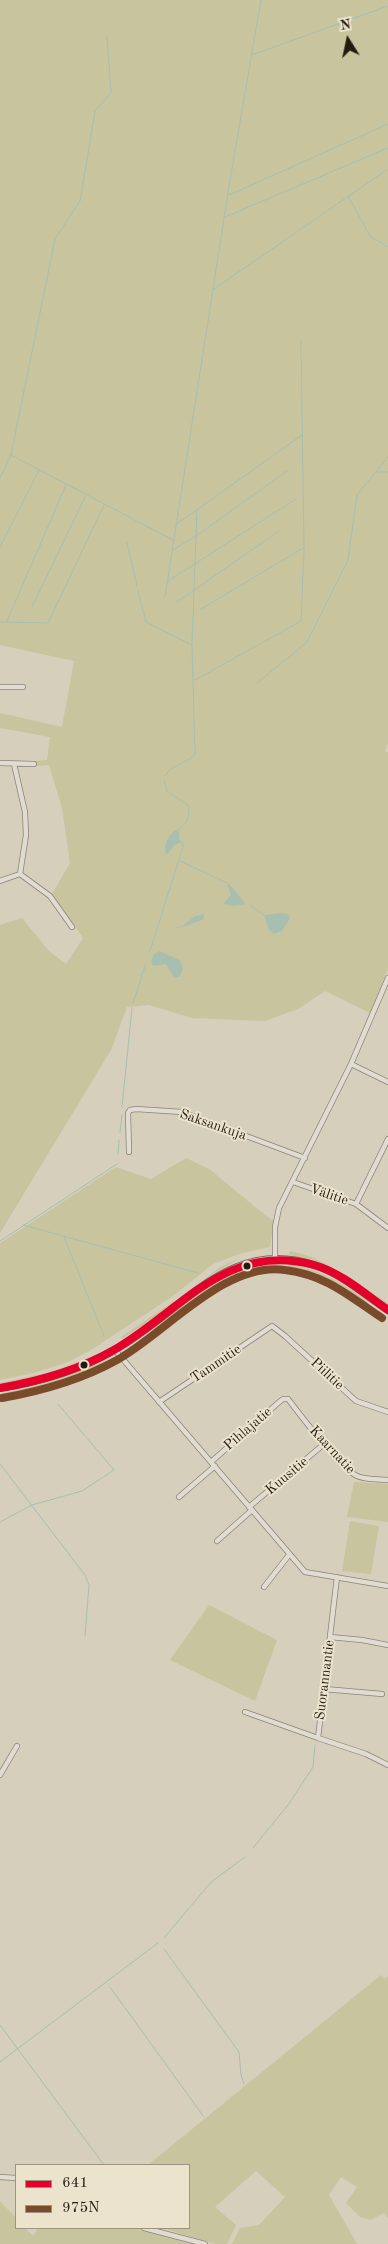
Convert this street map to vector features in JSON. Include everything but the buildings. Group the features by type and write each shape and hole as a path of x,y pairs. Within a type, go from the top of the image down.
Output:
{"main road":[{"path":"0,1388 42,1380 68,1371 115,1350 222,1272 248,1262 275,1259 296,1260 325,1269 388,1310"}],"street":[{"path":"0,687 22,687"},
{"path":"0,762 34,764"},
{"path":"14,764 25,811 26,835 20,874"},
{"path":"0,881 20,874"},
{"path":"20,874 50,896 72,927"},
{"path":"275,1259 276,1219 351,1064 388,978"},
{"path":"351,1064 388,1082"},
{"name":"Saksankuja","path":"128,1152 128,1113 130,1110 136,1109 182,1112 304,1158"},
{"path":"356,1204 388,1139"},
{"name":"Välitie","path":"293,1182 356,1204 388,1228"},
{"name":"Tammitie","path":"159,1402 272,1326"},
{"name":"Piilitie","path":"272,1326 356,1401 388,1412"},
{"path":"115,1350 305,1572 388,1586"},
{"name":"Pihlajatie","path":"211,1462 278,1403 283,1399 288,1399"},
{"name":"Kaarnatie","path":"288,1399 324,1444 353,1474 360,1478 388,1480"},
{"name":"Kuusitie","path":"217,1542 324,1444"},
{"path":"179,1497 214,1466"},
{"path":"264,1587 289,1555"},
{"name":"Suorannantie","path":"337,1577 318,1738 366,1754 388,1765"},
{"path":"330,1637 388,1645"},
{"path":"324,1689 382,1694"},
{"path":"245,1712 318,1738"},
{"path":"0,1775 17,1746"},
{"path":"0,2178 15,2178"},
{"path":"148,2229 205,2244"}],"shaded area":[{"path":"0,0 388,0 388,743 385,751 388,752 388,969 370,1013 325,991 298,1009 265,1021 192,1018 149,1005 127,1007 111,1050 0,1233 0,925 22,918 49,951 66,964 83,938 52,894 70,863 62,808 49,765 37,766 36,761 47,760 50,737 0,728 0,713 62,727 74,661 0,645"},
{"path":"176,830 179,832 179,839 182,842 174,845 167,855 165,848 167,841"},
{"path":"227,883 245,904 234,906 223,904 231,895"},
{"path":"204,914 204,919 185,926 173,928 183,926 195,916"},
{"path":"288,914 290,918 282,931 274,934 269,930 264,915"},
{"path":"159,951 180,960 183,969 180,976 174,978 166,964 153,966 151,962 154,954"},
{"path":"186,1158 209,1169 274,1221 270,1247 242,1253 213,1264 173,1296 91,1350 68,1362 34,1373 0,1380 0,1243 116,1167 151,1179"},
{"path":"290,1251 317,1259 341,1272 388,1303 388,1306 329,1268 289,1255"},
{"path":"240,1258 208,1277 182,1296 220,1267"},
{"path":"288,1264 310,1269 339,1282 357,1293 368,1304 366,1306 348,1291 320,1275 288,1267"},
{"path":"263,1265 263,1267 238,1277 216,1293 149,1334 156,1326 193,1297 218,1280 246,1269"},
{"path":"179,1298 150,1321 122,1339 121,1337"},
{"path":"106,1360 99,1366 73,1377 24,1390 0,1394 43,1384"},
{"path":"77,1363 47,1375 0,1385 0,1383 46,1373"},
{"path":"354,1482 388,1484 388,1522 347,1517"},
{"path":"350,1521 379,1526 371,1574 342,1571"},
{"path":"209,1605 277,1640 255,1701 170,1660"},
{"path":"381,1975 384,1979 388,1976 388,2218 384,2213 370,2220 360,2217 346,2203 357,2187 341,2177 329,2195 357,2244 232,2244 240,2228 259,2225 285,2197 256,2171 215,2207 236,2225 227,2244 216,2244 165,2229 190,2229 190,2164 149,2164"},
{"path":"0,2201 15,2217 15,2229 26,2229 33,2236 37,2229 142,2229 194,2244 0,2244"}],"waterway":[{"path":"165,597 230,180 261,0"},
{"path":"252,55 388,6"},
{"path":"0,478 11,455 55,239 80,201 95,111 111,93 107,36"},
{"path":"229,195 388,124"},
{"path":"225,217 388,148"},
{"path":"214,289 388,169"},
{"path":"348,196 370,236 388,247"},
{"path":"195,680 301,621 304,548 301,342"},
{"path":"177,524 302,435"},
{"path":"11,455 173,540"},
{"path":"257,683 307,642 348,560 357,495 388,457"},
{"path":"0,547 39,470"},
{"path":"173,550 196,536 287,471"},
{"path":"376,472 388,472"},
{"path":"7,621 66,485"},
{"path":"32,607 86,495"},
{"path":"168,581 296,499"},
{"path":"0,622 48,623 104,505"},
{"path":"165,776 171,769 195,754 192,645 197,510"},
{"path":"177,602 279,531"},
{"path":"127,543 137,586"},
{"path":"201,609 303,548"},
{"path":"138,591 146,622 192,645"},
{"path":"164,780 167,791 189,806 187,820 177,831"},
{"path":"150,951 183,847 182,843"},
{"path":"180,861 227,883"},
{"path":"250,905 264,915"},
{"path":"133,1003 146,963"},
{"path":"122,1107 132,1008"},
{"path":"120,1132 122,1115"},
{"path":"118,1154 119,1140"},
{"path":"0,1241 117,1164"},
{"path":"23,1225 198,1273"},
{"path":"64,1237 104,1336"},
{"path":"0,1522 32,1505 82,1491 114,1470 58,1404"},
{"path":"0,1464 85,1575 89,1585 85,1636"},
{"path":"253,1848 288,1805 313,1767 315,1745"},
{"path":"164,1938 211,1882 245,1857"},
{"path":"0,2062 158,1943"},
{"path":"164,1949 239,2052 241,2075 244,2084"},
{"path":"110,1987 204,2117"},
{"path":"0,2025 103,2164"}],"transit line":[{"name":"641","path":"0,1388 59,1374 101,1357 138,1334 207,1284 230,1271 255,1263 283,1260 314,1265 334,1273 353,1284 388,1310"},
{"name":"975N","path":"2,1398 61,1384 103,1367 136,1348 218,1287 240,1276 263,1270 285,1270 313,1277 348,1294 382,1318"}]}
